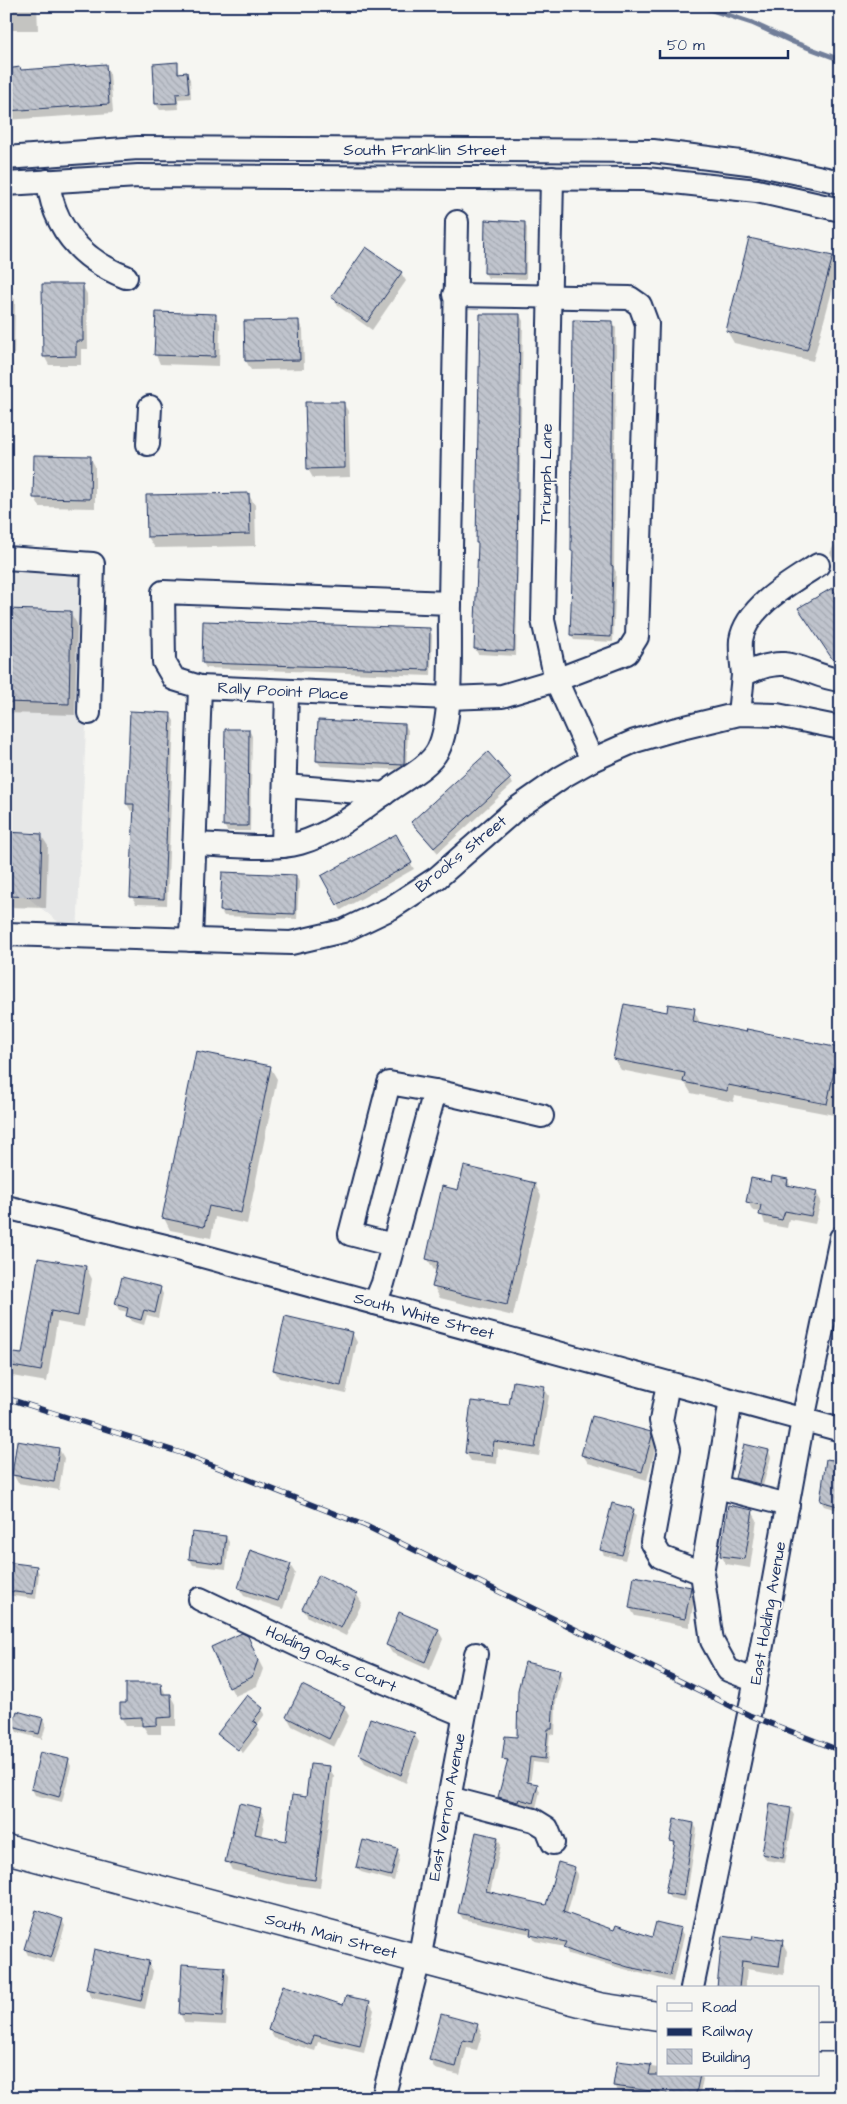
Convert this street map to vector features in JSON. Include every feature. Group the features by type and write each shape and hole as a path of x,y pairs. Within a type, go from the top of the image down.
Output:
{"main road":[{"name":"South Main Street","path":"6,1849 599,2007 657,2016"},
{"path":"820,2038 841,2037"}],"street":[{"name":"South Franklin Street","path":"6,158 138,148 652,151 756,164 841,182"},
{"name":"South Franklin Street","path":"6,184 138,176 646,179 757,192 841,210"},
{"name":"Triumph Lane","path":"552,178 543,620 556,680 592,760"},
{"path":"48,180 50,195 65,232 86,256 108,270 126,277"},
{"path":"194,844 283,846 301,843 341,824 422,767 438,751 448,698 454,295 457,222"},
{"name":"Rally Pooint Place","path":"190,940 200,687 448,698 502,696 556,680 627,653 637,637 647,324 640,305 630,298 454,295"},
{"path":"148,444 150,407"},
{"path":"6,558 93,564 89,713"},
{"path":"739,714 743,675 742,638 753,613 787,585 818,564"},
{"path":"200,687 174,679 164,662 163,592 450,603"},
{"path":"743,675 759,668 784,664 813,674 841,680"},
{"path":"283,846 287,691"},
{"name":"Brooks Street","path":"6,934 290,943 342,931 392,908 437,878 516,808 562,777 592,760 645,738 739,714 777,715 841,728"},
{"path":"285,786 384,794"},
{"path":"393,1245 350,1234 389,1083 434,1091 542,1116"},
{"path":"375,1303 393,1245 434,1091"},
{"name":"South White Street","path":"6,1207 139,1239 841,1430"},
{"name":"East Holding Avenue","path":"692,1986 756,1681 803,1420 841,1238"},
{"path":"668,1383 661,1422 669,1449 652,1542 661,1557 702,1573"},
{"path":"731,1400 718,1487 702,1573 712,1641 728,1670 756,1681"},
{"path":"718,1487 788,1505"},
{"name":"Holding Oaks Court","path":"200,1600 312,1652 464,1715"},
{"name":"East Vernon Avenue","path":"383,2098 419,1960 476,1654"},
{"path":"449,1798 534,1820 547,1828 552,1843"}],"shaded area":[{"path":"6,560 93,564 77,937 6,880"}],"building":[{"path":"178,62 178,73 187,72 189,93 176,94 177,103 155,104 153,64"},
{"path":"106,64 109,104 6,111 6,69 20,67 21,70"},
{"path":"485,220 525,222 524,274 484,273"},
{"path":"749,238 833,256 807,350 726,331"},
{"path":"366,247 402,272 367,322 331,297"},
{"path":"42,284 83,284 83,341 76,341 76,356 43,357"},
{"path":"156,312 216,314 215,357 154,355"},
{"path":"480,314 520,314 514,651 474,649 478,543 476,543"},
{"path":"299,320 300,360 245,361 244,321"},
{"path":"573,320 613,321 611,565 613,566 611,637 570,635 573,551 571,551"},
{"path":"305,402 344,402 345,468 307,469"},
{"path":"34,455 91,456 90,499 33,498"},
{"path":"249,493 250,534 147,537 146,495"},
{"path":"832,588 841,601 841,667 837,666 798,608"},
{"path":"6,609 71,611 69,704 6,702"},
{"path":"203,621 430,628 429,670 202,663"},
{"path":"130,711 171,713 164,899 130,897 134,804 126,804"},
{"path":"318,720 405,724 404,765 316,761"},
{"path":"225,729 249,729 248,826 223,826"},
{"path":"488,752 511,778 434,848 411,822"},
{"path":"6,832 42,834 40,897 6,896"},
{"path":"396,834 412,863 337,905 321,876"},
{"path":"222,872 296,875 295,914 220,911"},
{"path":"624,1004 667,1012 668,1004 695,1008 693,1021 746,1032 747,1029 839,1048 827,1104 728,1085 727,1091 683,1082 685,1073 613,1059"},
{"path":"196,1051 271,1066 241,1213 209,1206 204,1227 162,1218"},
{"path":"464,1166 535,1183 507,1305 432,1287 438,1262 426,1259 442,1186 458,1190"},
{"path":"772,1176 788,1179 787,1185 817,1191 811,1216 785,1211 782,1220 759,1215 761,1205 746,1202 751,1178 771,1182"},
{"path":"38,1258 86,1266 78,1316 51,1311 41,1371 6,1365 6,1352 22,1354"},
{"path":"122,1277 161,1287 155,1313 144,1310 141,1320 126,1316 128,1308 115,1304"},
{"path":"285,1316 353,1332 341,1386 273,1370"},
{"path":"513,1381 545,1386 535,1448 494,1441 492,1456 465,1453 471,1401 509,1405"},
{"path":"592,1416 651,1432 652,1436 642,1472 581,1455"},
{"path":"17,1441 59,1448 54,1482 12,1475"},
{"path":"744,1444 769,1450 760,1484 735,1478"},
{"path":"826,1459 841,1461 841,1507 820,1501"},
{"path":"612,1503 634,1509 622,1555 600,1550"},
{"path":"728,1505 753,1510 745,1559 720,1556"},
{"path":"192,1532 226,1536 223,1564 189,1559"},
{"path":"250,1550 291,1564 278,1601 238,1588"},
{"path":"6,1562 37,1566 33,1594 6,1591"},
{"path":"319,1575 357,1594 341,1628 302,1609"},
{"path":"634,1576 691,1587 685,1619 629,1608"},
{"path":"399,1612 439,1629 425,1662 386,1645"},
{"path":"242,1633 248,1636 258,1660 252,1677 229,1688 211,1647"},
{"path":"525,1662 560,1670 554,1696 552,1729 548,1729 545,1759 530,1757 527,1782 538,1784 533,1803 519,1799 518,1802 498,1797 508,1760 502,1759 505,1736 517,1737 518,1690"},
{"path":"126,1683 161,1683 162,1694 171,1694 172,1717 157,1718 157,1725 142,1726 142,1717 120,1718 120,1703 126,1703"},
{"path":"302,1685 345,1706 329,1739 286,1717"},
{"path":"247,1695 263,1708 253,1721 258,1724 238,1750 217,1734"},
{"path":"17,1711 43,1718 39,1734 12,1727"},
{"path":"370,1718 415,1733 401,1775 359,1754"},
{"path":"40,1752 69,1759 59,1797 31,1789"},
{"path":"310,1764 330,1766 315,1880 282,1875 225,1862 239,1803 261,1808 255,1834 286,1841 292,1795 306,1797"},
{"path":"770,1804 791,1808 783,1858 762,1854"},
{"path":"674,1819 694,1823 683,1896 665,1893 675,1842 670,1841"},
{"path":"476,1832 498,1837 486,1891 546,1905 558,1862 575,1867 563,1912 614,1930 616,1925 652,1937 656,1922 681,1928 670,1976 628,1967 586,1954 585,1956 563,1948 566,1942 530,1935 531,1929 458,1913"},
{"path":"363,1840 398,1849 391,1876 356,1867"},
{"path":"36,1910 63,1919 51,1958 24,1949"},
{"path":"722,1936 752,1940 753,1936 783,1940 779,1966 742,1961 739,1986 717,1986"},
{"path":"94,1949 149,1961 141,2001 86,1989"},
{"path":"182,1964 225,1967 222,2017 179,2014"},
{"path":"283,1985 343,2005 346,1996 370,2001 360,2046 314,2035 311,2045 268,2030"},
{"path":"441,2014 478,2024 473,2042 463,2040 456,2067 429,2060"},
{"path":"617,2061 651,2065 649,2075 700,2076 695,2098 666,2098 667,2093 613,2086"}],"waterway":[{"path":"700,6 752,23 793,42 841,60"}],"railway":[{"path":"6,1398 181,1453 366,1526 749,1715 841,1751"}]}
